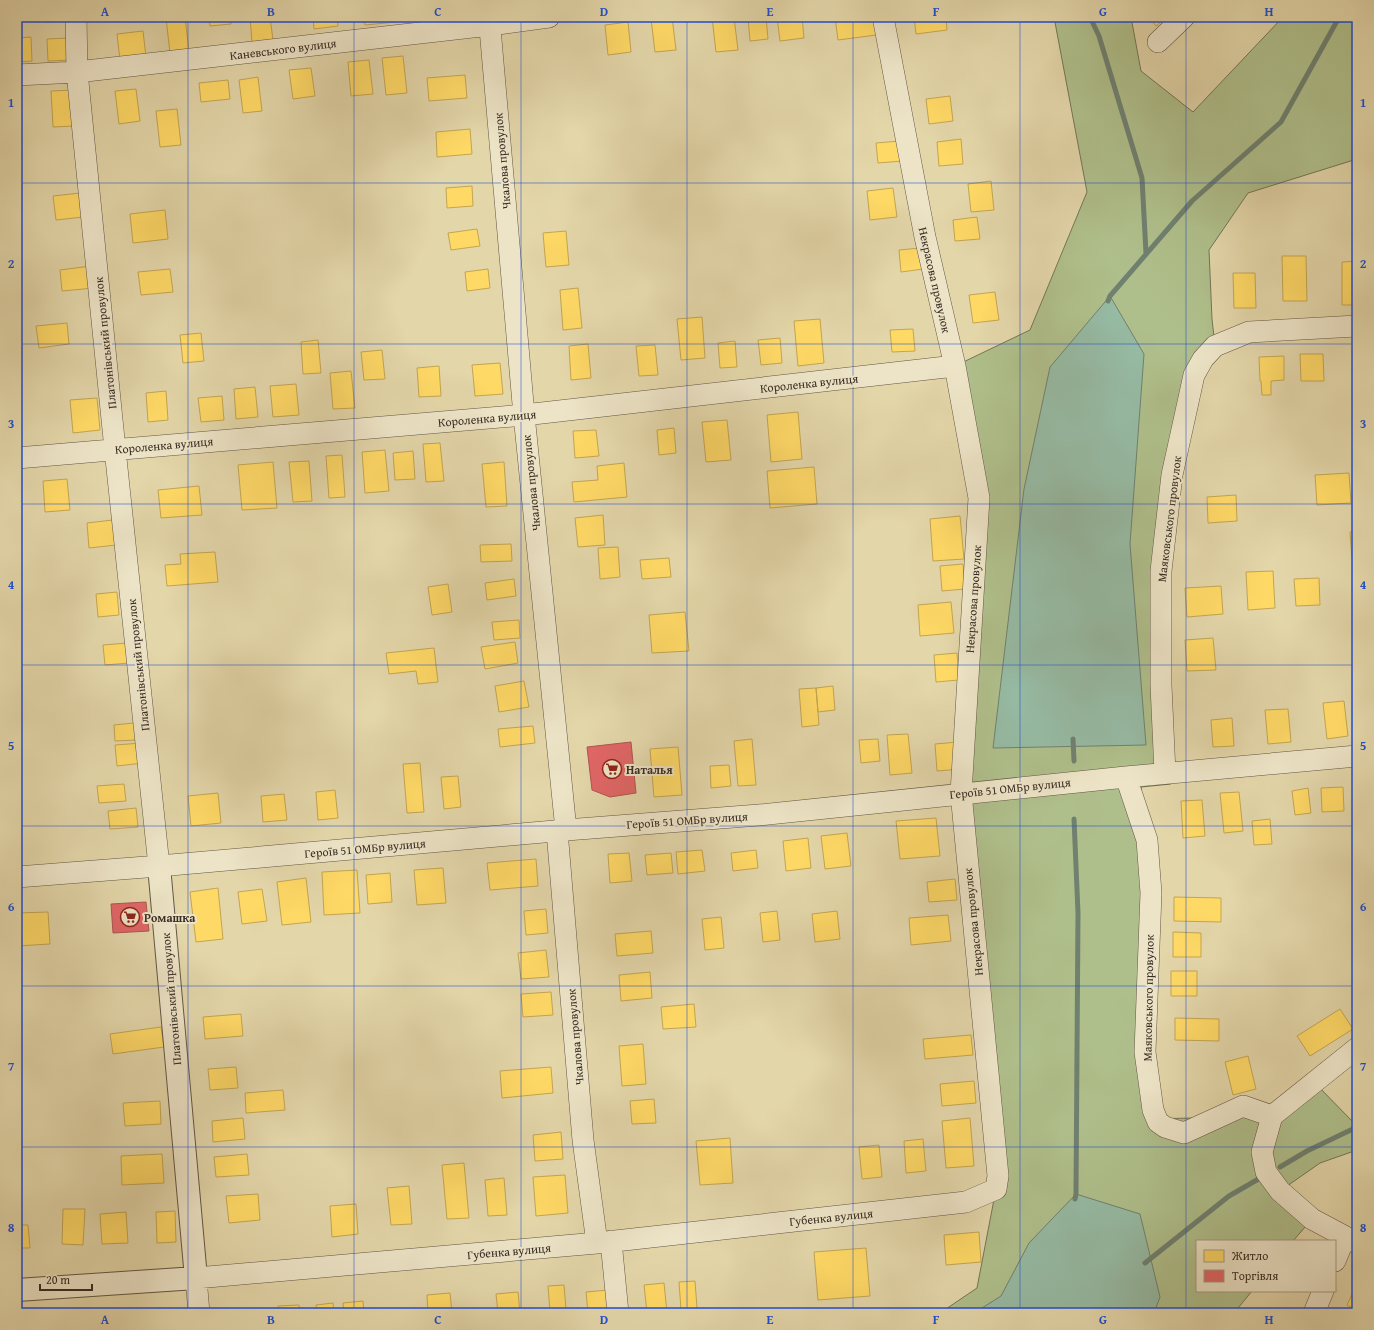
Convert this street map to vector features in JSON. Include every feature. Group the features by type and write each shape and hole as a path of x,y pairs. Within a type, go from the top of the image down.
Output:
{"street":[{"name":"Платонівський провулок","path":"76,17 78,72 115,449 159,866 199,1313"},
{"name":"Каневського вулиця","path":"17,75 78,72 490,21 549,17"},
{"name":"Некрасова провулок","path":"883,17 925,237 955,366 979,498 961,793 998,1176 996,1189"},
{"path":"1158,42 1184,17"},
{"name":"Чкалова провулок","path":"490,21 562,830 583,1140 618,1313"},
{"name":"Маяковського провулок","path":"1165,773 1161,685 1161,571 1172,475 1194,375 1203,359 1215,346 1249,332 1357,326"},
{"name":"Короленка вулиця","path":"17,458 524,415 955,366"},
{"name":"Героїв 51 ОМБр вулиця","path":"17,877 159,866 562,830 759,815 961,793 1357,756"},
{"name":"Маяковського провулок","path":"1126,777 1147,840 1151,892 1145,1052 1153,1110 1158,1122 1165,1127 1184,1133 1243,1106 1272,1116"},
{"path":"1336,1260 1351,1240 1312,1218 1280,1191 1266,1172 1262,1152 1272,1116 1357,1048"},
{"name":"Губенка вулиця","path":"17,1290 196,1278 604,1242 966,1202 996,1189"},
{"path":"1314,1313 1323,1292"}],"shaded area":[{"path":"1054,17 1131,17 1141,71 1193,112 1283,17 1357,17 1357,159 1248,193 1209,250 1212,319 1215,346 1203,359 1172,475 1161,685 1171,784 1141,787 1152,1119 1272,1116 1314,1082 1352,1121 1357,1118 1357,1150 1320,1163 1280,1191 1312,1219 1294,1240 1196,1240 1196,1292 1251,1292 1234,1313 940,1313 977,1288 996,1189 961,793 979,498 955,366 1030,330 1087,192"},
{"path":"1110,296 1144,354 1130,544 1146,745 993,748 1024,489 1050,367"},
{"path":"1076,1194 1140,1214 1160,1297 1154,1313 974,1313 1001,1296 1029,1243"}],"building: Житло":[{"path":"44,17 65,17 65,21 44,22"},
{"path":"185,17 189,51 170,53 166,18"},
{"path":"209,17 230,17 231,24 210,26"},
{"path":"250,17 270,17 273,40 252,42"},
{"path":"313,17 337,17 338,26 314,29"},
{"path":"364,17 395,17 396,22 365,25"},
{"path":"672,17 676,50 655,52 651,19"},
{"path":"712,17 734,17 738,50 716,52"},
{"path":"748,17 766,17 768,39 750,41"},
{"path":"777,17 802,17 804,38 780,41"},
{"path":"835,17 874,17 876,35 838,40"},
{"path":"914,17 946,17 947,30 916,34"},
{"path":"1149,17 1167,17 1156,26"},
{"path":"628,22 631,52 608,55 605,25"},
{"path":"143,31 146,57 120,60 117,34"},
{"path":"31,37 32,61 17,62 17,38"},
{"path":"69,38 70,60 48,61 47,39"},
{"path":"403,56 407,93 386,95 382,58"},
{"path":"369,60 373,94 351,96 348,62"},
{"path":"311,68 315,96 293,99 289,70"},
{"path":"465,75 467,98 429,101 427,78"},
{"path":"258,77 262,111 243,113 239,80"},
{"path":"228,80 230,99 201,102 199,83"},
{"path":"136,89 140,121 119,124 115,91"},
{"path":"73,90 74,126 53,127 51,91"},
{"path":"950,96 953,121 929,124 926,99"},
{"path":"177,109 181,145 160,147 156,111"},
{"path":"470,129 472,154 437,157 436,132"},
{"path":"961,139 963,164 939,166 937,142"},
{"path":"900,141 902,161 878,163 876,143"},
{"path":"991,181 994,210 971,212 968,184"},
{"path":"472,186 473,206 447,208 446,188"},
{"path":"893,188 897,217 870,220 867,191"},
{"path":"80,193 83,217 56,220 53,196"},
{"path":"165,210 168,239 133,243 130,214"},
{"path":"977,217 980,239 955,241 953,220"},
{"path":"477,229 480,246 451,250 448,233"},
{"path":"566,231 569,265 546,267 543,233"},
{"path":"920,248 923,269 901,272 899,250"},
{"path":"1282,256 1306,256 1307,301 1283,301"},
{"path":"1357,261 1357,305 1342,305 1342,262"},
{"path":"91,266 94,288 62,291 60,270"},
{"path":"170,269 173,292 141,295 138,272"},
{"path":"488,269 490,288 467,291 465,272"},
{"path":"1233,273 1255,273 1256,308 1234,308"},
{"path":"578,288 582,328 563,330 560,290"},
{"path":"995,292 999,320 973,323 969,295"},
{"path":"702,317 705,358 681,360 677,319"},
{"path":"820,319 824,363 798,366 794,321"},
{"path":"67,323 69,344 39,348 36,326"},
{"path":"913,329 915,351 892,352 890,330"},
{"path":"201,333 204,361 183,363 180,335"},
{"path":"780,338 782,363 761,365 758,340"},
{"path":"318,340 321,373 303,374 301,342"},
{"path":"735,341 737,367 720,368 718,343"},
{"path":"588,344 591,378 571,380 569,346"},
{"path":"655,345 658,375 639,376 636,346"},
{"path":"382,350 385,379 364,380 361,352"},
{"path":"1353,350 1357,350 1357,374 1354,375"},
{"path":"1300,354 1323,354 1324,381 1301,381"},
{"path":"1284,356 1284,380 1271,381 1271,395 1262,395 1259,357"},
{"path":"500,363 503,394 475,396 472,365"},
{"path":"439,366 441,396 419,397 417,368"},
{"path":"351,371 355,408 333,409 330,373"},
{"path":"296,384 299,415 273,417 270,386"},
{"path":"255,387 258,417 236,419 234,389"},
{"path":"166,391 168,420 148,422 146,393"},
{"path":"222,396 224,420 201,422 198,398"},
{"path":"97,398 100,430 73,433 70,400"},
{"path":"798,412 802,459 771,462 767,415"},
{"path":"727,420 731,460 706,462 702,422"},
{"path":"674,428 676,453 659,455 657,430"},
{"path":"596,430 599,456 575,458 573,431"},
{"path":"440,443 444,481 426,482 423,444"},
{"path":"385,450 389,491 365,493 362,452"},
{"path":"413,451 415,479 395,480 393,453"},
{"path":"342,455 345,497 329,498 326,456"},
{"path":"309,461 312,501 293,502 289,462"},
{"path":"273,462 277,508 242,510 238,465"},
{"path":"504,462 507,506 486,507 482,464"},
{"path":"624,463 627,497 574,502 572,482 598,480 597,466"},
{"path":"814,467 817,504 770,508 767,471"},
{"path":"1349,473 1351,503 1317,505 1315,475"},
{"path":"67,479 70,510 45,512 43,481"},
{"path":"199,486 202,515 161,518 158,490"},
{"path":"1236,495 1237,521 1208,523 1207,497"},
{"path":"603,515 605,545 578,547 575,518"},
{"path":"960,516 964,559 933,561 930,519"},
{"path":"113,520 116,545 89,548 87,523"},
{"path":"1350,532 1357,532 1357,559 1352,559"},
{"path":"511,544 512,561 481,562 480,545"},
{"path":"618,547 620,577 600,579 598,548"},
{"path":"215,552 218,582 167,586 165,565 181,564 180,554"},
{"path":"669,558 671,577 642,579 640,560"},
{"path":"963,564 965,589 942,591 940,566"},
{"path":"1273,571 1275,608 1248,610 1246,572"},
{"path":"1319,578 1320,605 1296,606 1294,579"},
{"path":"514,579 516,596 487,600 485,583"},
{"path":"448,584 452,612 432,615 428,587"},
{"path":"1221,586 1223,614 1187,617 1185,588"},
{"path":"117,592 119,615 98,617 96,594"},
{"path":"951,602 954,633 920,636 918,605"},
{"path":"685,612 689,651 652,653 649,615"},
{"path":"519,620 520,638 494,640 492,622"},
{"path":"1213,638 1216,670 1187,671 1185,640"},
{"path":"515,642 518,663 485,669 481,647"},
{"path":"127,643 129,663 105,665 103,645"},
{"path":"434,648 438,682 418,684 416,671 389,674 386,653"},
{"path":"957,653 959,680 936,682 934,655"},
{"path":"524,681 529,707 499,712 495,686"},
{"path":"833,686 835,710 818,712 816,688"},
{"path":"816,688 819,725 802,727 799,689"},
{"path":"1344,701 1348,736 1327,739 1323,703"},
{"path":"1288,709 1291,742 1268,744 1265,710"},
{"path":"1232,718 1234,746 1213,747 1211,720"},
{"path":"134,723 136,740 115,741 114,725"},
{"path":"533,726 535,743 500,747 498,729"},
{"path":"908,734 912,773 890,775 887,735"},
{"path":"752,739 756,785 738,786 734,741"},
{"path":"878,739 880,761 861,763 859,740"},
{"path":"958,742 961,769 937,771 935,744"},
{"path":"142,743 143,763 117,766 115,745"},
{"path":"678,747 682,795 654,797 650,749"},
{"path":"420,763 424,812 407,813 403,764"},
{"path":"729,765 731,786 711,788 710,766"},
{"path":"458,776 461,807 444,809 441,777"},
{"path":"124,784 126,801 99,803 97,786"},
{"path":"1343,787 1344,811 1322,812 1321,788"},
{"path":"1308,788 1311,813 1295,815 1292,791"},
{"path":"335,790 338,818 318,820 316,792"},
{"path":"1239,792 1243,831 1224,833 1220,793"},
{"path":"218,793 221,823 191,826 188,796"},
{"path":"284,794 287,820 263,822 261,796"},
{"path":"1202,800 1205,836 1183,838 1181,801"},
{"path":"136,808 138,827 110,829 108,811"},
{"path":"936,818 940,856 900,859 896,821"},
{"path":"1270,819 1272,844 1254,845 1252,821"},
{"path":"847,833 851,866 825,869 821,836"},
{"path":"808,838 811,868 786,871 783,841"},
{"path":"702,850 705,871 678,874 676,852"},
{"path":"756,850 758,868 733,871 731,853"},
{"path":"629,853 632,881 610,883 608,854"},
{"path":"671,853 673,873 647,875 645,855"},
{"path":"536,859 538,886 490,890 487,863"},
{"path":"443,868 446,903 417,905 414,870"},
{"path":"357,870 360,913 324,915 322,872"},
{"path":"390,873 392,902 368,904 366,875"},
{"path":"306,878 311,922 282,925 277,882"},
{"path":"955,879 957,900 929,902 927,882"},
{"path":"218,888 223,939 196,942 190,892"},
{"path":"262,889 267,921 242,924 238,892"},
{"path":"1174,897 1221,898 1221,922 1174,921"},
{"path":"546,909 548,933 526,935 524,911"},
{"path":"777,911 780,940 763,942 760,913"},
{"path":"837,911 840,939 815,942 812,914"},
{"path":"48,912 50,944 17,946 17,913"},
{"path":"948,915 951,941 911,945 909,918"},
{"path":"721,917 724,948 705,950 702,919"},
{"path":"651,931 653,953 617,956 615,934"},
{"path":"1173,932 1201,933 1201,957 1173,957"},
{"path":"546,950 549,977 521,979 518,953"},
{"path":"1171,971 1197,971 1197,996 1171,996"},
{"path":"650,972 652,998 621,1001 619,975"},
{"path":"551,992 553,1015 523,1017 521,994"},
{"path":"694,1004 696,1027 663,1029 661,1007"},
{"path":"1340,1009 1353,1029 1310,1056 1297,1036"},
{"path":"241,1014 243,1036 205,1039 203,1017"},
{"path":"1175,1018 1219,1019 1219,1041 1175,1040"},
{"path":"161,1027 164,1047 113,1054 110,1034"},
{"path":"971,1035 973,1055 925,1059 923,1039"},
{"path":"643,1044 646,1084 622,1086 619,1046"},
{"path":"1248,1056 1256,1089 1233,1095 1225,1062"},
{"path":"236,1067 238,1088 210,1090 208,1069"},
{"path":"551,1067 553,1093 502,1098 500,1071"},
{"path":"974,1081 976,1103 942,1106 940,1084"},
{"path":"283,1090 285,1110 246,1113 245,1093"},
{"path":"654,1099 656,1123 632,1124 630,1101"},
{"path":"160,1101 161,1124 125,1126 123,1103"},
{"path":"243,1118 245,1139 213,1142 212,1121"},
{"path":"970,1118 974,1166 946,1168 942,1121"},
{"path":"561,1132 563,1159 535,1161 533,1135"},
{"path":"730,1138 733,1183 700,1185 696,1141"},
{"path":"923,1139 926,1171 906,1173 904,1141"},
{"path":"879,1145 882,1177 862,1179 859,1147"},
{"path":"162,1154 164,1183 122,1185 121,1156"},
{"path":"247,1154 249,1175 216,1177 214,1157"},
{"path":"464,1163 469,1218 447,1219 442,1165"},
{"path":"565,1175 568,1213 536,1216 533,1177"},
{"path":"504,1178 507,1215 488,1216 485,1180"},
{"path":"409,1186 412,1224 391,1225 387,1188"},
{"path":"258,1194 260,1220 229,1223 226,1196"},
{"path":"356,1204 358,1234 332,1237 330,1206"},
{"path":"63,1209 85,1209 83,1245 62,1244"},
{"path":"175,1211 176,1242 157,1243 156,1212"},
{"path":"126,1212 128,1243 102,1244 100,1214"},
{"path":"17,1225 28,1225 30,1248 17,1248"},
{"path":"979,1232 981,1262 946,1265 944,1235"},
{"path":"866,1248 870,1296 818,1300 814,1252"},
{"path":"695,1281 697,1308 681,1310 679,1282"},
{"path":"664,1283 667,1313 647,1313 644,1285"},
{"path":"1357,1284 1357,1310 1347,1305"},
{"path":"564,1285 566,1309 550,1311 548,1286"},
{"path":"608,1290 610,1313 588,1313 586,1292"},
{"path":"518,1292 520,1313 498,1313 496,1294"},
{"path":"450,1293 452,1313 428,1313 427,1295"},
{"path":"363,1301 364,1313 344,1313 343,1303"},
{"path":"333,1303 334,1313 317,1313 316,1305"},
{"path":"299,1305 300,1313 279,1313 278,1306"},
{"path":"185,1311 185,1313 167,1313 167,1312"}],"building: Торгівля":[{"name":"Наталья","path":"631,742 636,793 610,797 592,790 587,747"},
{"name":"Ромашка","path":"146,902 149,931 113,933 111,904"}],"waterway":[{"path":"1090,17 1099,36 1142,178 1146,253"},
{"path":"1108,301 1110,296 1192,201 1281,122 1337,21 1341,17"},
{"path":"1073,739 1074,761"},
{"path":"1074,819 1078,913 1075,1199"},
{"path":"1280,1167 1307,1151 1357,1127"},
{"path":"1145,1263 1229,1196 1262,1177"}],"place":[{"name":"Наталья","path":"612,769"},
{"name":"Ромашка","path":"130,917"}]}
